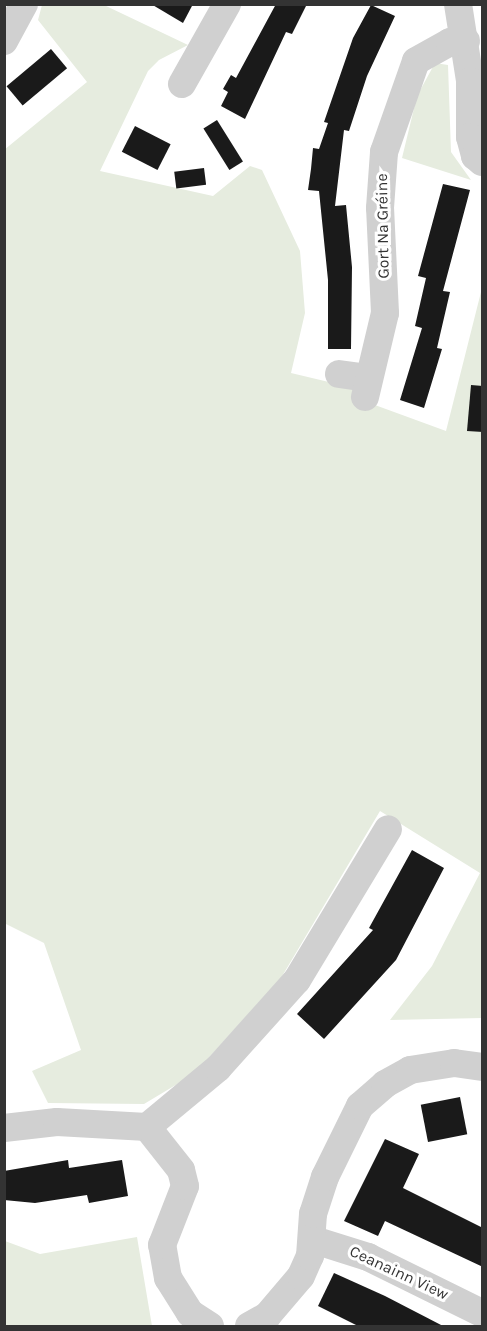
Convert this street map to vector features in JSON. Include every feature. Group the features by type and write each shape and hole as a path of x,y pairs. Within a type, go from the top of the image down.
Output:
{"street":[{"path":"4,41 24,4"},
{"path":"182,84 227,4"},
{"path":"458,4 466,41 470,137 475,156 483,162"},
{"name":"Gort Na Gréine","path":"339,374 367,388 385,314 380,211 384,152 416,61 450,42 466,41"},
{"path":"4,1128 57,1122 147,1127 218,1068 297,980 388,829"},
{"path":"249,1326 284,1300 301,1276 314,1240 313,1214 325,1177 360,1106 384,1084 410,1070 454,1063 483,1067"},
{"path":"147,1127 181,1170 185,1186 162,1245 168,1278 190,1313 210,1326"},
{"name":"Ceanainn View","path":"314,1240 368,1257 483,1313"}],"shaded area":[{"path":"42,5 104,5 188,45 159,60 148,71 100,171 213,196 250,166 262,170 300,251 305,313 291,373 354,388 364,401 446,431 482,288 482,1018 390,1020 432,966 480,873 380,811 281,978 194,1074 144,1104 48,1103 32,1071 81,1050 44,943 4,923 4,150 87,82 38,20"},
{"path":"435,63 448,65 451,152 471,180 402,158 417,96"},
{"path":"137,1237 152,1326 5,1326 5,1241 40,1254"}],"building":[{"path":"151,4 193,4 183,23"},
{"path":"276,4 307,4 292,34 286,32 245,119 221,106 228,92 223,89 231,75 236,78"},
{"path":"371,5 395,16 367,76 349,131 344,130 335,206 346,205 352,267 351,349 328,349 328,280 319,191 308,190 313,148 319,149 328,123 324,122 353,38"},
{"path":"51,49 67,68 23,105 7,86"},
{"path":"217,120 243,162 229,170 203,128"},
{"path":"135,126 171,144 157,170 122,152"},
{"path":"204,168 206,185 176,189 174,172"},
{"path":"443,184 470,190 443,291 450,292 437,348 442,349 424,408 400,400 422,328 415,326 426,278 418,276"},
{"path":"471,385 483,386 483,432 467,431"},
{"path":"412,850 444,868 396,960 324,1039 297,1014 373,930 369,928"},
{"path":"460,1097 467,1134 428,1142 421,1105"},
{"path":"385,1139 419,1154 403,1188 483,1228 483,1267 385,1221 378,1236 344,1221"},
{"path":"68,1160 69,1168 122,1160 128,1196 89,1203 87,1195 35,1203 4,1200 4,1171"},
{"path":"334,1273 443,1326 358,1326 318,1306"}]}
